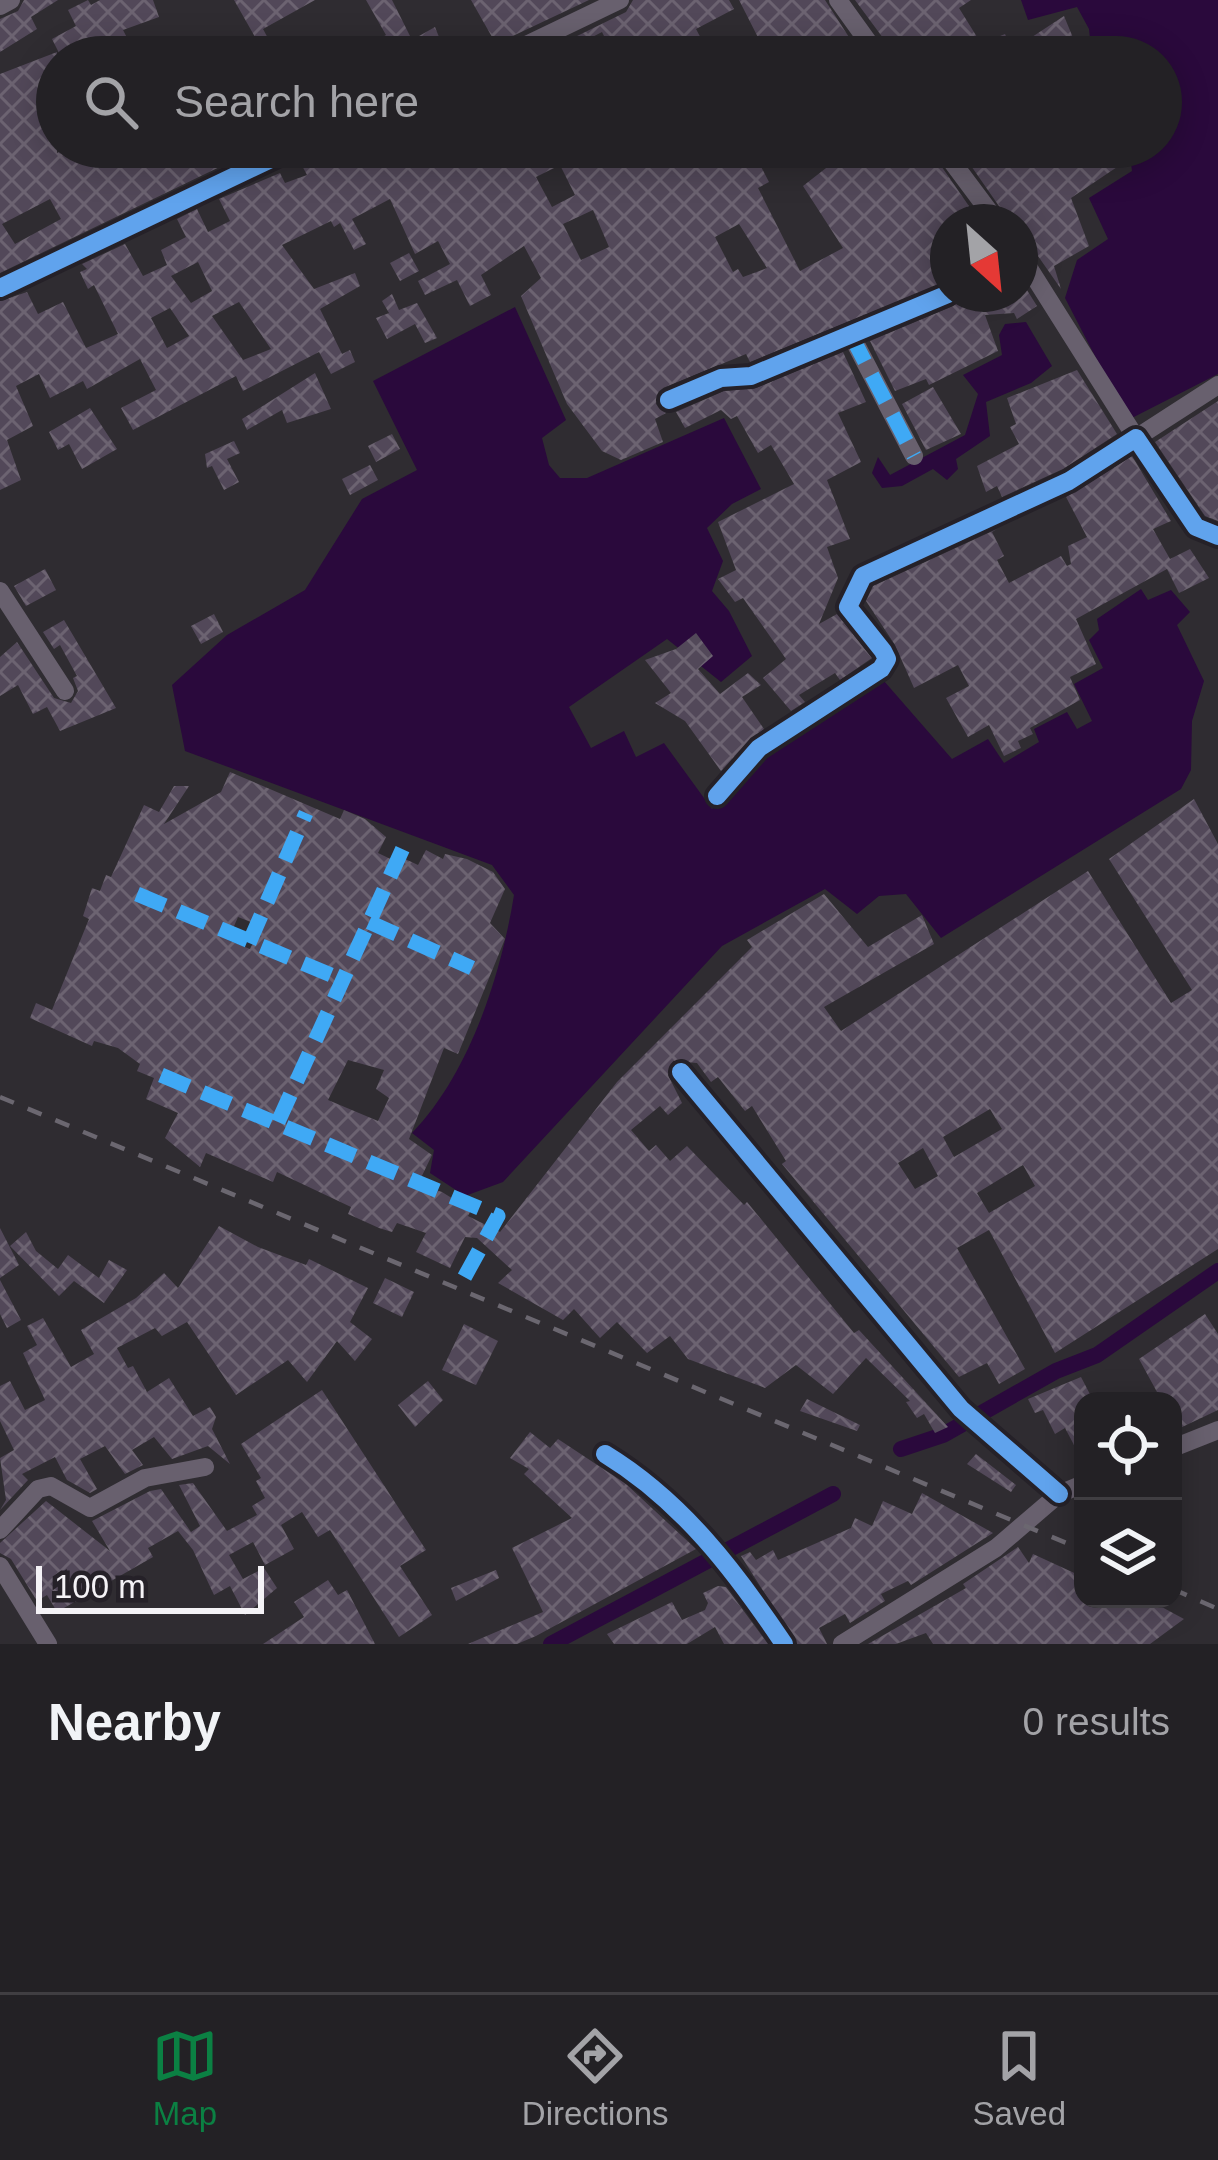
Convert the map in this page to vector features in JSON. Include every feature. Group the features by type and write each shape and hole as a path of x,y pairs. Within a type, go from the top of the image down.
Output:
{"street":[{"path":"0,6 11,0"},
{"path":"545,36 620,0"},
{"path":"838,0 864,36"},
{"path":"0,288 252,168"},
{"path":"957,168 984,204"},
{"path":"1038,285 1196,527 1218,536"},
{"path":"669,400 721,378 751,376 930,302"},
{"path":"851,335 914,456"},
{"path":"717,796 759,748 881,669 886,659 883,651 848,607 862,576 1070,481 1218,385"},
{"path":"0,591 64,691"},
{"path":"681,1072 961,1409 1058,1494"},
{"path":"1182,1444 1218,1430"},
{"path":"605,1454 633,1471 710,1541 784,1644"},
{"path":"0,1530 38,1490 51,1486 90,1508 145,1478 206,1467"},
{"path":"842,1644 996,1549 1058,1494 1074,1488"},
{"path":"0,1566 40,1640"}],"shaded area":[{"path":"1021,0 1218,0 1218,374 1128,420 1065,298 1077,260 1108,239 1089,198 1132,168 1182,168 1182,36 1090,36 1077,7 1028,20"},
{"path":"515,307 566,420 542,438 549,465 560,478 587,478 724,418 761,489 732,504 707,528 723,561 712,591 729,611 752,656 721,682 667,639 569,707 591,748 624,731 636,757 664,743 712,809 778,742 884,681 952,759 988,739 1004,763 1039,742 1034,729 1067,712 1077,729 1092,721 1074,684 1103,668 1089,640 1099,630 1097,619 1141,589 1148,600 1171,590 1190,612 1177,625 1204,681 1192,721 1191,770 1181,789 941,938 906,894 879,896 857,914 825,889 722,946 503,1182 465,1196 430,1173 434,1150 412,1133 450,1082 480,1022 501,958 514,895 492,865 185,751 172,685 227,635 305,590 362,499 417,470 373,381"},
{"path":"1026,322 1052,366 1031,383 986,402 990,436 956,459 958,469 947,480 933,469 902,486 882,488 872,473 878,457 890,475 965,435 978,394 963,375 1002,355 999,335 1005,324"}],"building":[{"path":"24,0 58,0 31,17 37,29 0,52 0,19 18,11"},
{"path":"88,0 91,5 100,0 153,0 159,17 123,30 126,36 58,36 76,26 68,10"},
{"path":"234,0 315,0 263,29 267,36 254,36"},
{"path":"366,0 392,0 410,36 386,35"},
{"path":"471,0 589,0 513,36 491,36"},
{"path":"633,0 729,0 734,9 696,29 700,36 604,36 602,32 577,36 626,12"},
{"path":"739,0 825,0 848,36 757,36"},
{"path":"855,0 971,0 959,8 976,36 882,36"},
{"path":"1064,16 1072,36 1033,36"},
{"path":"36,60 36,168 218,168 0,273 0,74","holes":["50,199 61,219 15,244 2,224"]},
{"path":"303,168 554,168 536,177 552,207 575,195 562,168 762,168 769,182 758,188 800,271 843,248 803,186 826,168 943,168 968,204 930,204 930,288 750,362 746,354 663,388 656,404 666,413 655,419 663,442 621,460 602,451 567,404 521,296 541,278 524,246 481,275 491,295 470,306 457,280 425,295 418,281 450,264 438,241 415,254 390,199 352,219 366,244 354,250 340,223 334,227 331,221 282,245 314,289 355,273 360,286 320,309 342,354 350,350 355,362 331,374 319,352 243,391 236,376 133,430 121,408 156,390 140,359 87,389 83,381 50,398 39,374 16,386 33,426 7,440 21,480 0,490 0,301 27,292 38,314 63,302 86,348 118,334 94,285 88,289 80,272 87,269 82,264 125,244 143,276 167,265 161,250 186,237 177,219 197,209 208,232 230,221 219,199 280,173 285,183 307,175","holes":["593,210 609,247 581,260 563,224","739,224 767,268 743,277 738,269 733,272 715,237","198,262 212,291 191,303 171,276","239,302 271,349 243,360 212,316","170,308 189,336 167,348 151,318"]},
{"path":"973,168 1116,168 1071,198 1089,246 1054,266 1061,289 1038,256 1038,204 998,204"},
{"path":"409,253 419,271 400,281 390,263"},
{"path":"392,294 399,310 417,303 437,338 425,343 415,324 387,339 376,318 389,313 382,301"},
{"path":"939,312 1028,312 1017,319 1014,313 985,315 998,351 929,385 926,379 895,391 870,341"},
{"path":"843,352 866,402 838,413 861,462 827,480 850,539 827,547 838,578 819,624 837,614 872,658 840,680 835,673 799,695 805,702 791,711 763,678 786,659 743,598 735,602 718,579 736,570 718,522 794,484 771,445 758,453 737,416 731,419 721,410 685,428 676,412 724,391 756,388"},
{"path":"1077,370 1117,434 1063,469 1002,497 997,486 986,492 977,466 1019,444 1010,427 1016,424 1007,398"},
{"path":"315,373 331,409 287,423 282,410 247,430 242,419"},
{"path":"933,387 961,434 926,450 902,404"},
{"path":"1218,401 1218,521 1205,516 1155,442"},
{"path":"90,408 117,449 82,469 69,444 58,450 49,432"},
{"path":"392,434 400,449 376,462 368,446"},
{"path":"234,441 240,453 227,459 239,482 224,490 212,466 207,468 205,454"},
{"path":"1132,456 1171,521 1153,529 1170,559 1190,549 1209,578 1179,593 1167,569 1076,619 1096,664 1070,677 1080,700 1030,728 1033,734 1018,741 1021,748 1004,756 989,725 968,737 946,698 969,686 958,665 914,688 895,645 866,601 873,586 997,529 992,532 1004,556 997,560 1009,583 1061,556 1067,566 1071,564 1068,546 1087,537 1066,497"},
{"path":"370,465 378,480 350,495 342,479"},
{"path":"45,569 56,590 26,606 14,586"},
{"path":"214,614 223,632 201,644 191,626"},
{"path":"64,620 116,708 60,731 47,707 33,714 18,685 0,696 0,657 17,642 54,698 71,703 78,691 73,678 77,676 60,645 54,649 43,632"},
{"path":"696,633 713,656 698,669 720,694 748,673 761,685 742,697 764,729 721,771 685,721 655,703 671,693 645,660 676,649"},
{"path":"230,772 340,819 344,810 365,819 386,837 378,853 418,865 426,850 443,859 445,854 467,859 493,872 505,889 490,923 505,939 458,1054 444,1048 409,1139 432,1155 418,1184 442,1192 471,1210 468,1216 500,1232 617,1082 752,947 747,940 824,894 868,947 922,915 934,944 824,1007 841,1031 1088,871 1171,1003 1192,990 1109,859 1194,799 1218,844 1218,1249 1055,1353 989,1230 957,1248 1025,1369 999,1384 987,1363 959,1377 782,1164 786,1161 752,1106 745,1111 718,1077 711,1082 697,1063 673,1061 668,1075 682,1103 668,1115 660,1106 631,1130 649,1151 656,1145 670,1161 687,1146 744,1205 747,1202 854,1333 859,1330 948,1427 935,1433 924,1414 917,1418 906,1402 910,1401 866,1358 833,1394 796,1365 765,1388 688,1359 670,1336 647,1353 617,1322 600,1338 574,1309 563,1320 498,1283 512,1270 477,1238 465,1237 450,1268 416,1252 426,1233 397,1223 392,1232 379,1228 348,1214 351,1207 277,1172 273,1182 206,1153 200,1167 165,1138 178,1113 146,1099 154,1078 137,1071 140,1064 118,1048 94,1041 92,1046 30,1018 36,1003 52,1010 89,919 83,916 92,888 100,891 106,875 111,877 144,805 159,812 174,786 189,786 164,824 221,792","holes":["238,917 261,926 250,949 228,940","348,1060 384,1070 376,1089 389,1098 378,1121 328,1100","990,1109 1002,1129 954,1157 943,1137","923,1148 938,1176 915,1189 898,1163","1023,1165 1035,1186 989,1213 977,1193"]},
{"path":"219,1226 258,1247 306,1265 309,1259 368,1288 350,1322 372,1339 355,1361 337,1341 307,1382 288,1360 236,1395 187,1322 162,1336 155,1328 117,1348 128,1368 133,1366 147,1392 169,1378 193,1416 210,1407 216,1417 212,1429 230,1464 208,1446 172,1459 154,1437 132,1450 143,1465 125,1474 105,1446 80,1459 97,1489 90,1493 67,1480 55,1457 22,1474 28,1480 0,1510 6,1500 0,1458 14,1450 0,1421 0,1386 10,1381 25,1410 45,1400 23,1353 37,1345 27,1326 43,1318 71,1367 94,1354 81,1330 136,1298 164,1273 178,1288"},
{"path":"0,1228 19,1265 0,1278"},
{"path":"26,1232 36,1251 58,1269 68,1255 99,1278 109,1260 127,1270 104,1303 74,1281 59,1296 10,1246"},
{"path":"385,1278 414,1292 402,1317 373,1303"},
{"path":"0,1280 21,1320 7,1328 0,1314"},
{"path":"1205,1314 1218,1334 1218,1410 1182,1427 1182,1392 1157,1392 1139,1359"},
{"path":"464,1324 498,1341 476,1385 442,1370"},
{"path":"1081,1377 1089,1392 1074,1392 1074,1445 1065,1428 1055,1434 1043,1410 1035,1413 1028,1399"},
{"path":"428,1381 443,1400 415,1427 398,1405"},
{"path":"322,1390 426,1550 400,1566 432,1615 399,1637 330,1530 318,1537 302,1512 281,1525 294,1549 265,1565 253,1542 229,1555 243,1579 264,1568 277,1588 245,1615 230,1586 214,1595 193,1550 178,1531 148,1548 153,1557 57,1612 47,1595 37,1601 11,1559 0,1553 0,1543 46,1501 110,1551 92,1521 161,1489 191,1532 200,1526 179,1485 193,1483 227,1531 257,1515 252,1506 265,1498 256,1481 261,1478 241,1444"},
{"path":"807,1399 860,1425 857,1431 800,1411"},
{"path":"530,1432 550,1448 558,1439 626,1484 696,1549 517,1644 468,1644 543,1612 512,1548 572,1518 524,1474 529,1469 510,1458"},
{"path":"976,1454 1016,1485 1011,1492 967,1464"},
{"path":"922,1493 993,1533 911,1585 908,1581 881,1594 885,1601 850,1623 845,1614 819,1628 827,1644 797,1644 741,1556 750,1552 756,1560 773,1550 778,1560 851,1528 855,1518 872,1526 883,1501 912,1514"},
{"path":"1018,1547 1029,1563 1033,1554 1074,1573 1074,1608 1164,1608 1184,1619 1150,1644 933,1644 926,1633 896,1644 868,1644 966,1588 963,1584"},
{"path":"496,1570 499,1578 456,1601 451,1588"},
{"path":"328,1580 338,1595 347,1590 375,1644 263,1644 304,1617 294,1602"},
{"path":"726,1587 768,1644 724,1644 715,1627 687,1644 614,1644 607,1634 672,1602 682,1620 705,1610 708,1603 703,1593"}],"waterway":[{"path":"901,1449 943,1435 1056,1371 1097,1355 1218,1271"},
{"path":"551,1644 833,1494"}],"railway":[{"path":"0,1097 1074,1546"},
{"path":"1182,1593 1218,1609"}],"marked path":[{"path":"851,335 914,456"},
{"path":"249,943 306,813"},
{"path":"278,1122 403,848"},
{"path":"137,894 343,980"},
{"path":"369,922 472,968"},
{"path":"161,1075 498,1216 464,1278"}],"cycle path":[{"path":"0,288 252,168"},
{"path":"669,400 721,378 751,376 930,301"},
{"path":"717,796 759,748 881,669 887,659 883,651 848,607 863,576 1069,481 1136,438 1196,527 1218,536"},
{"path":"681,1072 961,1409 1059,1494"},
{"path":"605,1454 659,1493 705,1539 784,1644"}]}
